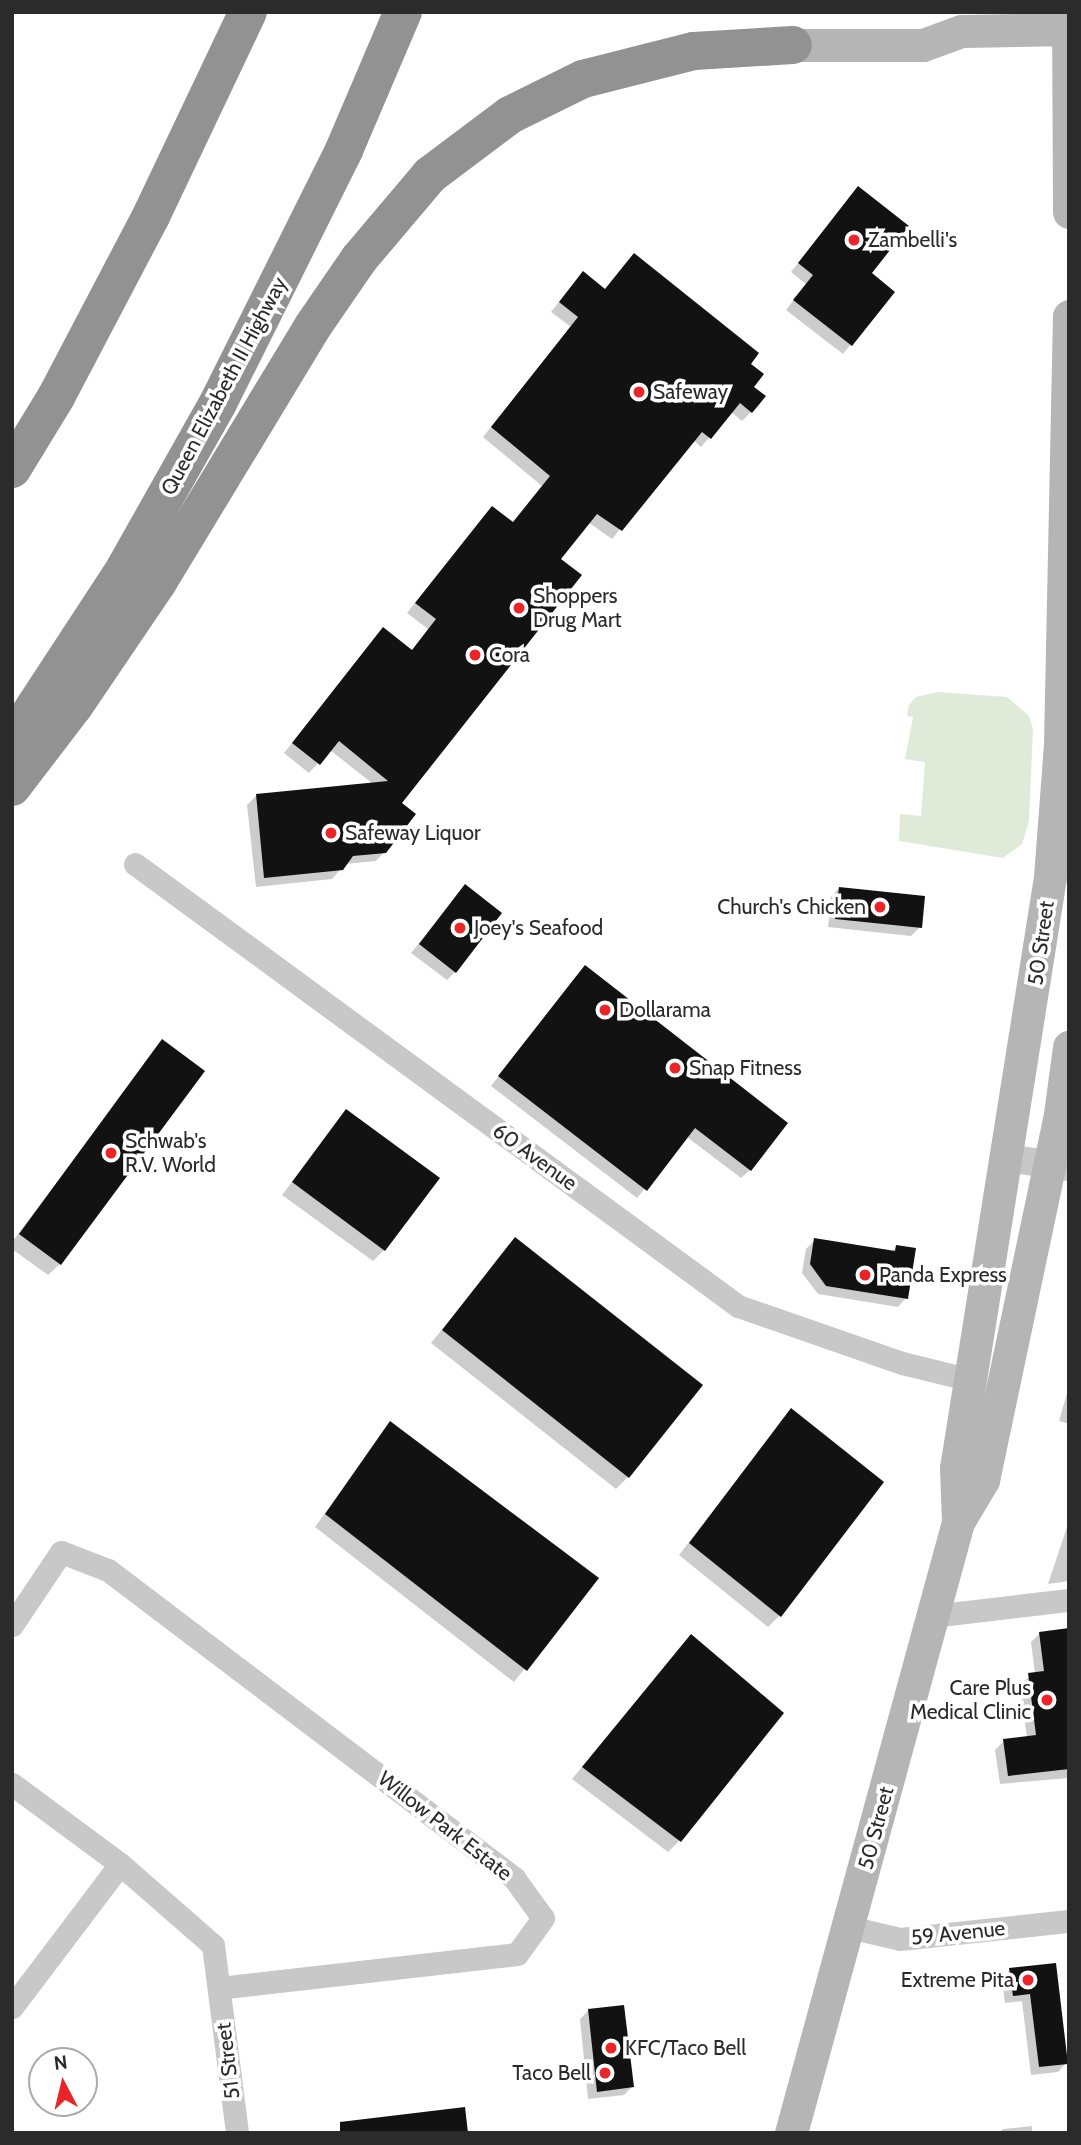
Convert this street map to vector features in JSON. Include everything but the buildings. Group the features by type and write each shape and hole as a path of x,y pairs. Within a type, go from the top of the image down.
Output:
{"highway":[{"path":"12,469 56,397 151,216 248,12"},
{"name":"Queen Elizabeth II Highway","path":"12,741 125,568 218,402 328,184 403,12"},
{"path":"12,787 74,706 158,582 320,315 400,206 430,175 510,116 583,79 694,51 793,45"}],"main road":[{"path":"1068,12 1069,212"},
{"path":"793,45 923,45 961,31 1068,29"},
{"name":"50 Street","path":"958,1522 956,1468 1050,877 1060,744 1069,316"},
{"name":"50 Street","path":"791,2133 958,1522 982,1480 1059,1166 1069,1047"}],"street":[{"name":"60 Avenue","path":"135,864 738,1306 902,1363 971,1380"},
{"path":"1006,1158 1059,1166"},
{"name":"Willow Park Estate","path":"12,1625 61,1552 108,1570 514,1878 543,1918 517,1954 220,1988"},
{"path":"932,1616 1069,1600"},
{"path":"12,1784 120,1864 213,1945 220,1988"},
{"path":"12,2007 120,1864"},
{"name":"59 Avenue","path":"849,1927 900,1939 1069,1921"},
{"name":"51 Street","path":"220,1988 237,2133"}],"green space":[{"path":"938,692 1007,697 1029,716 1033,729 1029,821 1022,844 1003,858 899,841 900,814 921,816 925,762 905,759 913,717 907,716 909,705 916,697"}],"place":[{"name":"Zambelli's","path":"854,240"},
{"name":"Safeway","path":"639,392"},
{"name":"Shoppers Drug Mart","path":"519,608"},
{"name":"Cora","path":"475,655"},
{"name":"Safeway Liquor","path":"331,833"},
{"name":"Church's Chicken","path":"880,907"},
{"name":"Joey's Seafood","path":"460,928"},
{"name":"Dollarama","path":"605,1010"},
{"name":"Snap Fitness","path":"675,1068"},
{"name":"Schwab's R.V. World","path":"111,1153"},
{"name":"Panda Express","path":"865,1275"},
{"name":"Care Plus Medical Clinic","path":"1047,1700"},
{"name":"Extreme Pita","path":"1028,1980"},
{"name":"KFC/Taco Bell","path":"611,2048"},
{"name":"Taco Bell","path":"605,2073"}]}
